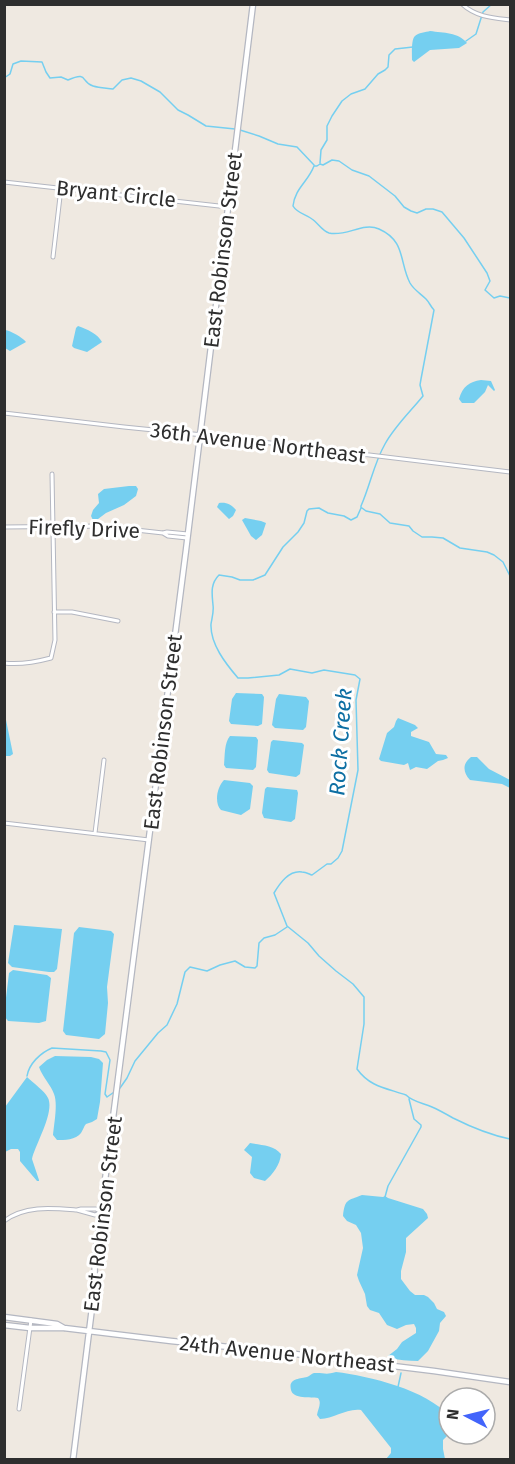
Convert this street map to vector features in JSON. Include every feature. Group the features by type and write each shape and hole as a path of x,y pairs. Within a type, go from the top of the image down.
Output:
{"street":[{"name":"East Robinson Street","path":"73,1460 94,1292 95,1258 188,536 253,4"},
{"path":"462,4 480,16 510,20"},
{"name":"Bryant Circle","path":"4,182 228,207"},
{"path":"53,257 61,188"},
{"name":"36th Avenue Northeast","path":"4,413 510,472"},
{"path":"4,663 51,658 55,647 52,474"},
{"name":"Firefly Drive","path":"4,527 100,526 163,533 168,536 188,536"},
{"path":"54,612 72,612 118,621"},
{"path":"95,833 104,760"},
{"path":"4,823 149,840"},
{"path":"4,1221 16,1214 34,1209 96,1209 101,1212"},
{"name":"24th Avenue Northeast","path":"4,1317 57,1324 64,1328"},
{"path":"19,1409 31,1320"},
{"name":"24th Avenue Northeast","path":"4,1325 64,1328 457,1374 510,1383"}],"water":[{"path":"430,31 455,35 467,43 459,48 430,50 414,62 412,44 415,36"},
{"path":"78,326 95,334 102,342 87,352 74,348 72,346"},
{"path":"5,330 16,334 26,342 10,351 5,348"},
{"path":"481,380 491,381 495,390 488,385 485,392 474,403 462,403 459,399 462,391 470,383"},
{"path":"136,486 138,489 136,496 94,522 91,516 99,503 98,494 104,489"},
{"path":"219,503 228,504 234,508 236,510 233,516 229,519 217,507"},
{"path":"245,518 266,523 262,535 256,540 251,536 242,520"},
{"path":"236,693 262,694 264,697 262,724 258,726 231,724 229,721 232,699"},
{"path":"279,694 306,697 309,701 306,727 303,730 275,728 272,725 276,699"},
{"path":"5,715 13,754 10,756 5,756"},
{"path":"398,718 418,728 411,732 411,736 429,742 436,754 446,755 448,758 438,761 427,769 416,767 410,770 408,763 404,765 381,761 379,759 387,733 394,727"},
{"path":"230,736 256,737 258,740 256,767 253,770 226,768 224,765 225,750"},
{"path":"273,740 304,745 300,774 296,777 269,773 267,770"},
{"path":"471,757 477,757 489,769 510,780 510,788 502,784 470,780 464,768"},
{"path":"224,780 250,783 253,786 250,809 241,815 221,810 217,795"},
{"path":"267,787 297,790 295,819 291,822 264,818 262,813"},
{"path":"14,925 62,929 57,969 54,972 12,967 8,963"},
{"path":"79,927 111,931 114,934 107,987 105,1034 99,1039 66,1035 63,1031 74,933"},
{"path":"13,970 47,975 51,978 46,1021 39,1023 8,1021 5,1017 9,973"},
{"path":"55,1056 91,1057 103,1063 97,1119 86,1124 79,1135 70,1139 57,1140 53,1135 55,1098 39,1067"},
{"path":"27,1077 44,1092 49,1104 47,1120 32,1159 39,1181 20,1161 18,1149 5,1152 5,1107"},
{"path":"250,1143 271,1147 281,1154 276,1169 265,1181 254,1178 250,1173 252,1157 244,1150"},
{"path":"362,1195 385,1196 423,1209 427,1214 428,1218 406,1238 401,1279 410,1291 415,1295 428,1297 446,1316 440,1323 439,1331 428,1351 418,1361 389,1358 388,1356 402,1342 416,1333 414,1324 397,1329 387,1325 379,1313 370,1310 367,1306 357,1275 363,1248 361,1233 356,1225 347,1221 343,1216 348,1201"},
{"path":"336,1372 380,1381 412,1392 437,1406 437,1446 443,1446 445,1459 386,1459 391,1453 391,1448 361,1410 320,1419 317,1415 320,1404 318,1398 295,1395 291,1390 291,1383 314,1373"}],"waterway":[{"path":"466,41 476,34 483,12 492,4"},
{"path":"320,163 321,150 327,140 327,126 342,101 351,94 365,89 378,74 385,70 388,67 389,55 395,49 413,47"},
{"name":"Rock Creek","path":"4,78 10,74 13,64 21,61 42,62 50,78 61,77 68,80 82,77 89,84 98,87 113,89 122,80 131,78 160,92 178,110 206,126 235,129"},
{"name":"Rock Creek","path":"240,130 278,144 297,147 314,165"},
{"path":"315,166 332,160 339,161 352,170 369,176 411,211 417,213 433,209 442,212 464,238 487,273 490,281 485,290 494,298 500,296 510,298"},
{"name":"Rock Creek","path":"314,166 296,194 293,206 329,233 335,234 373,227 388,234 398,246 410,283 434,310 420,385 423,396 385,444 357,517 351,520 319,508 309,509 304,523 283,547 265,575 253,580 240,580 219,575 212,589 211,631 220,653 238,678 279,675 290,669 312,673 324,670 355,675 360,679 356,700 358,770 342,851 331,864 327,864 312,875 305,872 289,875 274,893 287,926 353,984 364,997 364,1024 357,1069 362,1075 379,1086 406,1095 474,1128 510,1139"},
{"path":"362,508 380,514 390,523 409,526 422,537 443,538 460,548 494,555 503,562 510,576"},
{"path":"27,1076 36,1059 52,1048 106,1052 110,1060 105,1094 107,1097 120,1088 135,1061 167,1025 177,1004 185,972 190,967 207,971 235,961 245,967 255,968 259,943 264,938 275,935 287,927"},
{"name":"Rock Creek","path":"385,1197 388,1186 421,1127 414,1119 409,1099"},
{"name":"Rock Creek","path":"398,1387 401,1373"}]}
